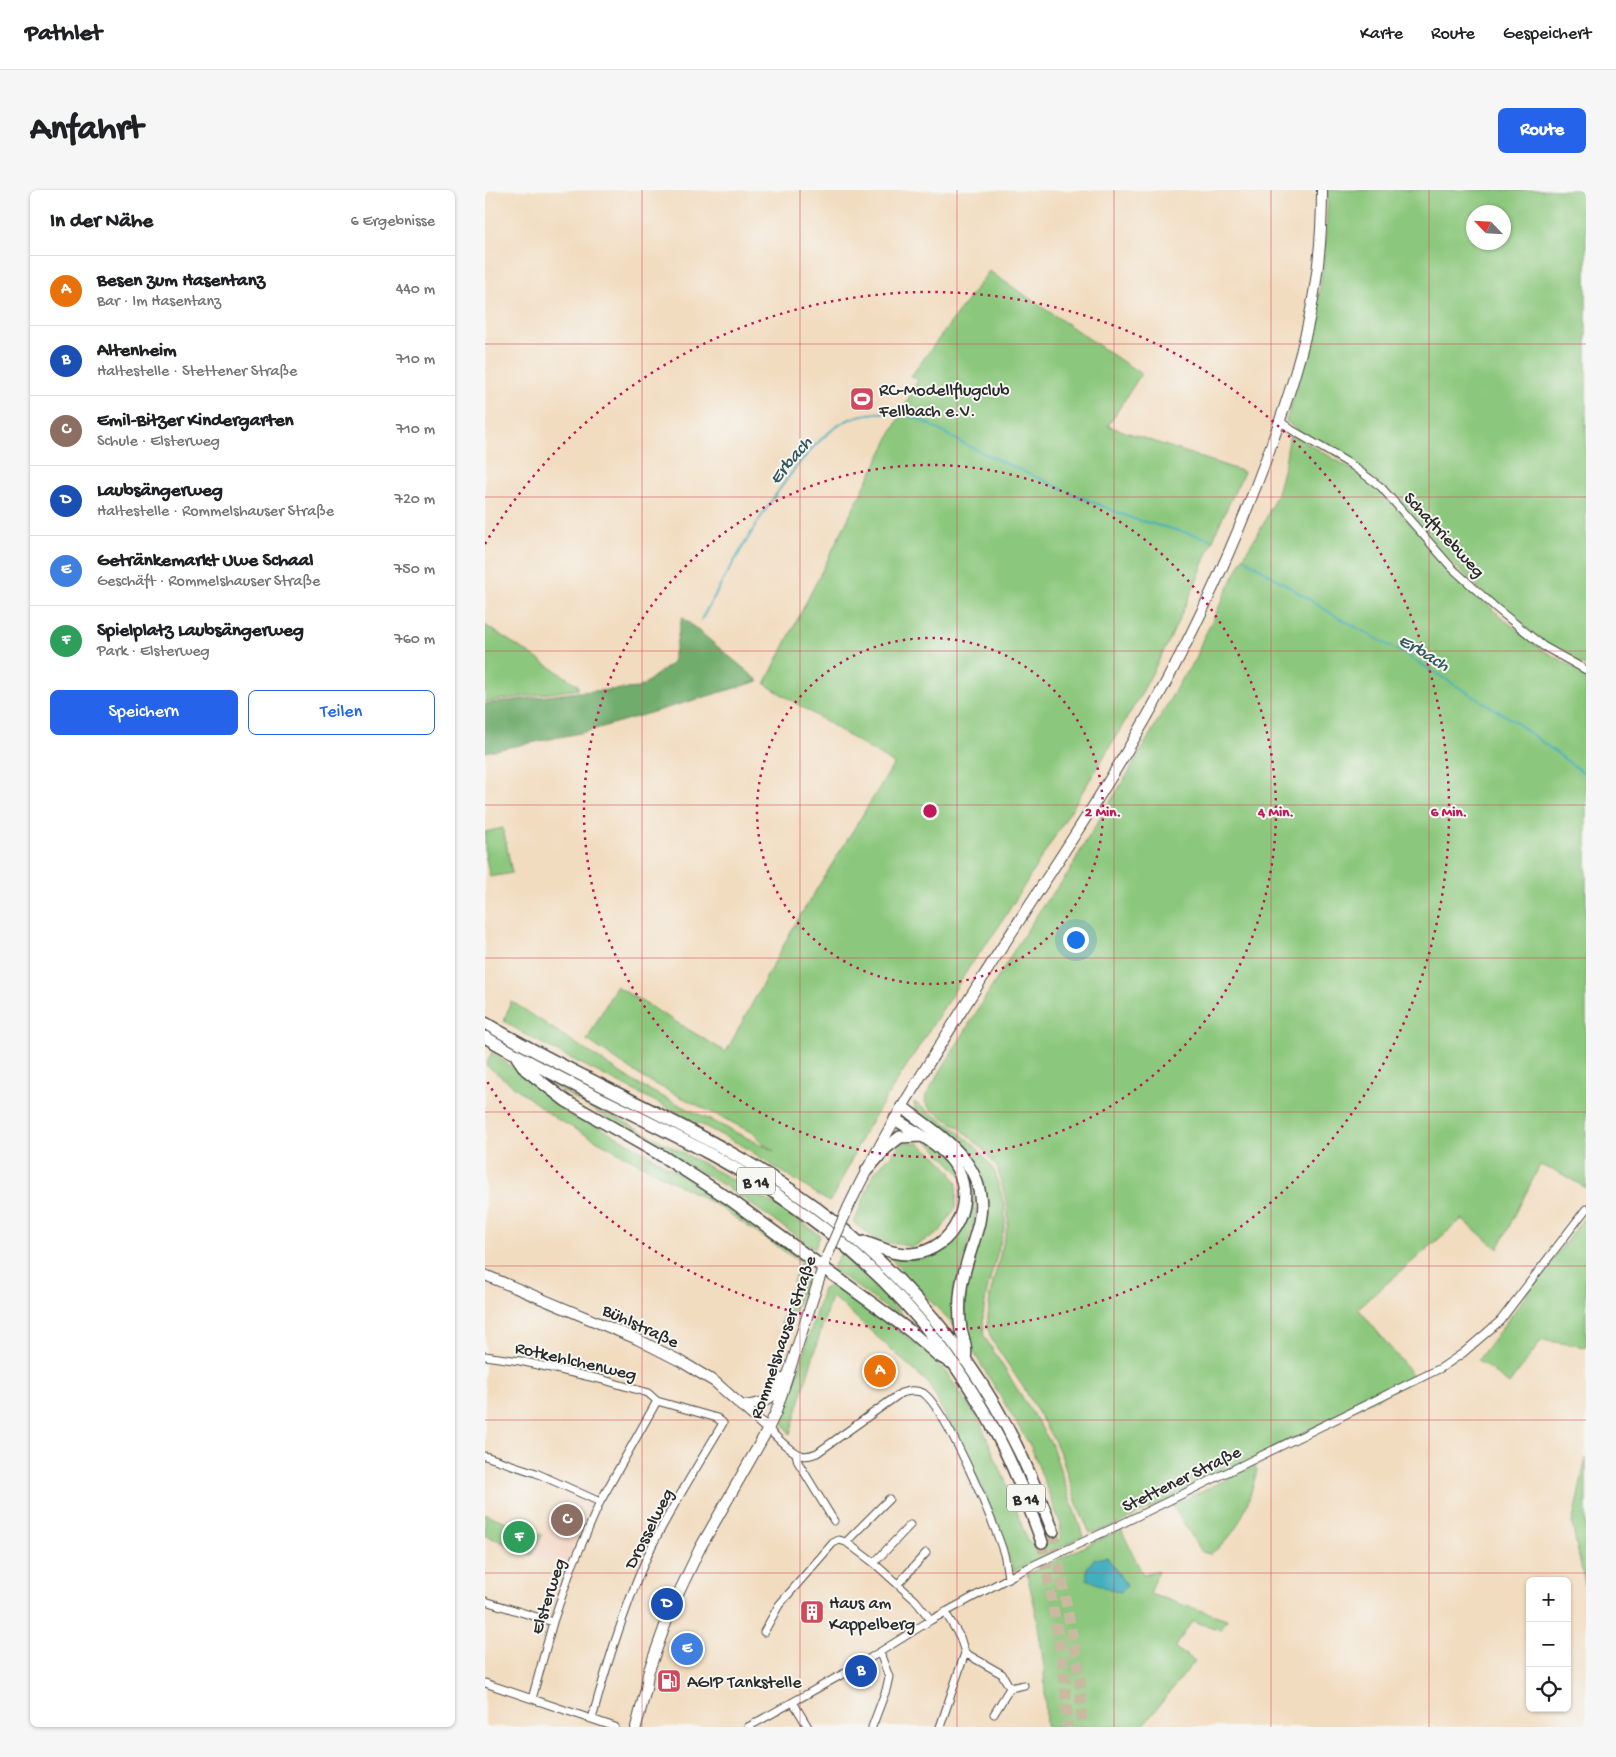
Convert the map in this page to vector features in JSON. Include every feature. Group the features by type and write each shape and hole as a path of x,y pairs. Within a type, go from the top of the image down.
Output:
{"highway":[{"name":"B 14","path":"485,1022 540,1054 740,1157 805,1198 856,1239 913,1294 965,1360 1001,1417 1019,1450 1037,1489 1053,1532"},
{"name":"B 14","path":"485,1037 516,1055 746,1174 795,1206 842,1242 883,1280 923,1323 954,1364 981,1405 1008,1456 1028,1501 1042,1542"},
{"path":"516,1055 526,1070 567,1100 693,1175 759,1220 823,1269 910,1331 939,1356 954,1364"},
{"path":"902,1107 958,1151 970,1167 979,1186 981,1204 979,1222 961,1287 959,1309 961,1328 967,1349 965,1360"},
{"name":"B 14","path":"856,1239 894,1253 913,1254 924,1252 936,1246 954,1230 961,1218 965,1202 964,1189 960,1174 953,1162 937,1147 895,1119"},
{"path":"867,1170 899,1138 921,1136"}],"main road":[{"name":"Rommelshauser Straße","path":"636,1727 646,1689 648,1673 671,1609 700,1548 768,1429 783,1393 827,1256 867,1170 939,1046 1107,783 1153,707 1213,590 1241,526 1280,421 1302,349 1315,288 1323,190"},
{"name":"Bühlstraße","path":"485,1275 637,1339 682,1362 715,1382 768,1429"},
{"path":"741,1406 758,1404 769,1400 778,1388 799,1339"}],"street":[{"name":"Schaftriebweg","path":"1280,421 1350,464 1381,487 1452,568 1496,608 1543,646 1586,670"},
{"name":"Stettener Straße","path":"748,1727 880,1653 931,1620 1008,1578 1441,1368 1463,1353 1500,1321 1586,1209"},
{"name":"Rotkehlchenweg","path":"485,1356 604,1380 648,1393 657,1401"},
{"path":"768,1429 796,1454 803,1456 817,1453 901,1393 912,1390 923,1393 935,1407 949,1430 973,1478 1002,1551 1008,1578"},
{"name":"Elsterweg","path":"531,1699 553,1622 571,1569 600,1502 657,1401"},
{"name":"Drosselweg","path":"592,1719 613,1645 633,1591 653,1546 723,1423 717,1418 657,1401"},
{"path":"796,1454 798,1462 833,1521"},
{"path":"485,1456 536,1473 600,1502"},
{"path":"846,1542 889,1499"},
{"path":"874,1563 910,1525"},
{"path":"764,1632 779,1605 833,1543 839,1540 846,1542 874,1563 915,1600 931,1620"},
{"path":"898,1584 926,1553"},
{"path":"485,1601 553,1622"},
{"path":"940,1727 965,1653 960,1637 945,1612"},
{"path":"872,1727 889,1677 880,1653"},
{"path":"965,1653 1002,1674 1010,1688"},
{"path":"485,1683 615,1727"},
{"path":"994,1714 1010,1688 1024,1684"},
{"path":"793,1702 808,1727"}],"shaded area":[{"path":"568,1490 590,1502 591,1506 565,1566 532,1555 562,1494"}],"green space":[{"path":"1328,190 1586,190 1586,667 1545,643 1498,606 1455,566 1383,486 1286,421 1314,320 1324,250"},
{"path":"989,271 1141,374 1108,426 1244,472 1169,641 1139,698 998,928 970,966 864,1133 836,1192 829,1202 743,1146 554,1050 504,1021 511,1001 639,1085 774,1151 760,1141 755,1134 645,1079 587,1040 616,986 726,1052 795,924 894,764 765,684 918,380 911,376"},
{"path":"1290,433 1348,467 1379,489 1494,611 1541,649 1586,674 1586,1188 1560,1173 1540,1165 1498,1249 1462,1219 1358,1308 1416,1379 1116,1525 1090,1533 1079,1510 1055,1442 1025,1390 993,1342 987,1327 990,1295 1008,1224 1008,1208 997,1167 982,1148 960,1128 929,1108 925,1102 926,1095 1018,944 1044,904 1069,873 1182,678 1196,659 1202,641 1245,554 1264,523 1277,493"},
{"path":"682,617 759,681 585,732 485,752 485,704 578,692 639,688 672,663"},
{"path":"485,625 578,685 578,689 485,702"},
{"path":"503,828 512,873 490,877 485,854 485,832"},
{"path":"492,1052 567,1109 648,1154 711,1194 769,1233 805,1261 806,1277 804,1286 787,1326 781,1324 800,1262 718,1206 555,1118 486,1065"},
{"path":"554,1086 746,1187 820,1236 815,1249 725,1186"},
{"path":"914,1102 958,1131 978,1149 994,1170 1005,1207 1005,1225 987,1291 983,1315 984,1336 1051,1443 1083,1536 1014,1571 983,1490 929,1384 839,1302 831,1297 790,1434 783,1423 823,1289 830,1286 837,1287 921,1347 946,1372 979,1420 1010,1492 1027,1540 1037,1547 1059,1540 1061,1525 1031,1447 973,1351 964,1313 967,1278 986,1220 983,1183 971,1157 915,1111"},
{"path":"905,1118 929,1133 962,1162 972,1181 976,1214 957,1283 955,1327 890,1258 924,1258 955,1241 968,1214 967,1181"},
{"path":"903,1142 918,1143 937,1157 950,1171 957,1184 956,1207 939,1233 912,1247 876,1240 854,1223 874,1173"},
{"path":"1586,1215 1586,1347 1542,1340 1509,1384 1478,1360"},
{"path":"841,1252 917,1330 832,1269"},
{"path":"1586,1458 1586,1590 1572,1524"},
{"path":"1255,1466 1257,1470 1251,1494 1236,1528 1210,1554 1202,1552 1172,1505"},
{"path":"485,1514 542,1535 532,1555 485,1535"},
{"path":"1121,1529 1143,1575 1158,1571 1150,1594 1227,1619 1221,1630 1192,1621 1175,1648 1195,1661 1142,1727 1046,1727 1044,1667 1036,1612 1027,1574"}],"water":[{"path":"1107,1557 1127,1586 1121,1592 1087,1579 1087,1568 1094,1559"}],"waterway":[{"name":"Erbach","path":"701,620 747,540 787,479 808,453 829,432 855,417 883,413 897,413 909,416 983,453 1063,489"},
{"name":"Erbach","path":"1068,492 1134,519 1210,539"},
{"name":"Erbach","path":"1245,559 1334,615 1406,655 1514,721 1586,775"}],"tunnel":[{"path":"1053,1531 1080,1678 1082,1727"},
{"path":"1042,1542 1065,1678 1067,1727"}],"place":[{"name":"RC-Modellflugclub Fellbach e.V.","path":"862,399"},
{"name":"Besen zum Hasentanz","path":"880,1371"},
{"name":"Emil-Bitzer Kindergarten","path":"567,1520"},
{"name":"Spielplatz Laubsängerweg","path":"519,1537"},
{"name":"Laubsängerweg","path":"667,1604"},
{"name":"Haus am Kappelberg","path":"812,1612"},
{"name":"Getränkemarkt Uwe Schaal","path":"687,1649"},
{"name":"Altenheim","path":"861,1671"},
{"name":"AGIP Tankstelle","path":"669,1681"}]}
